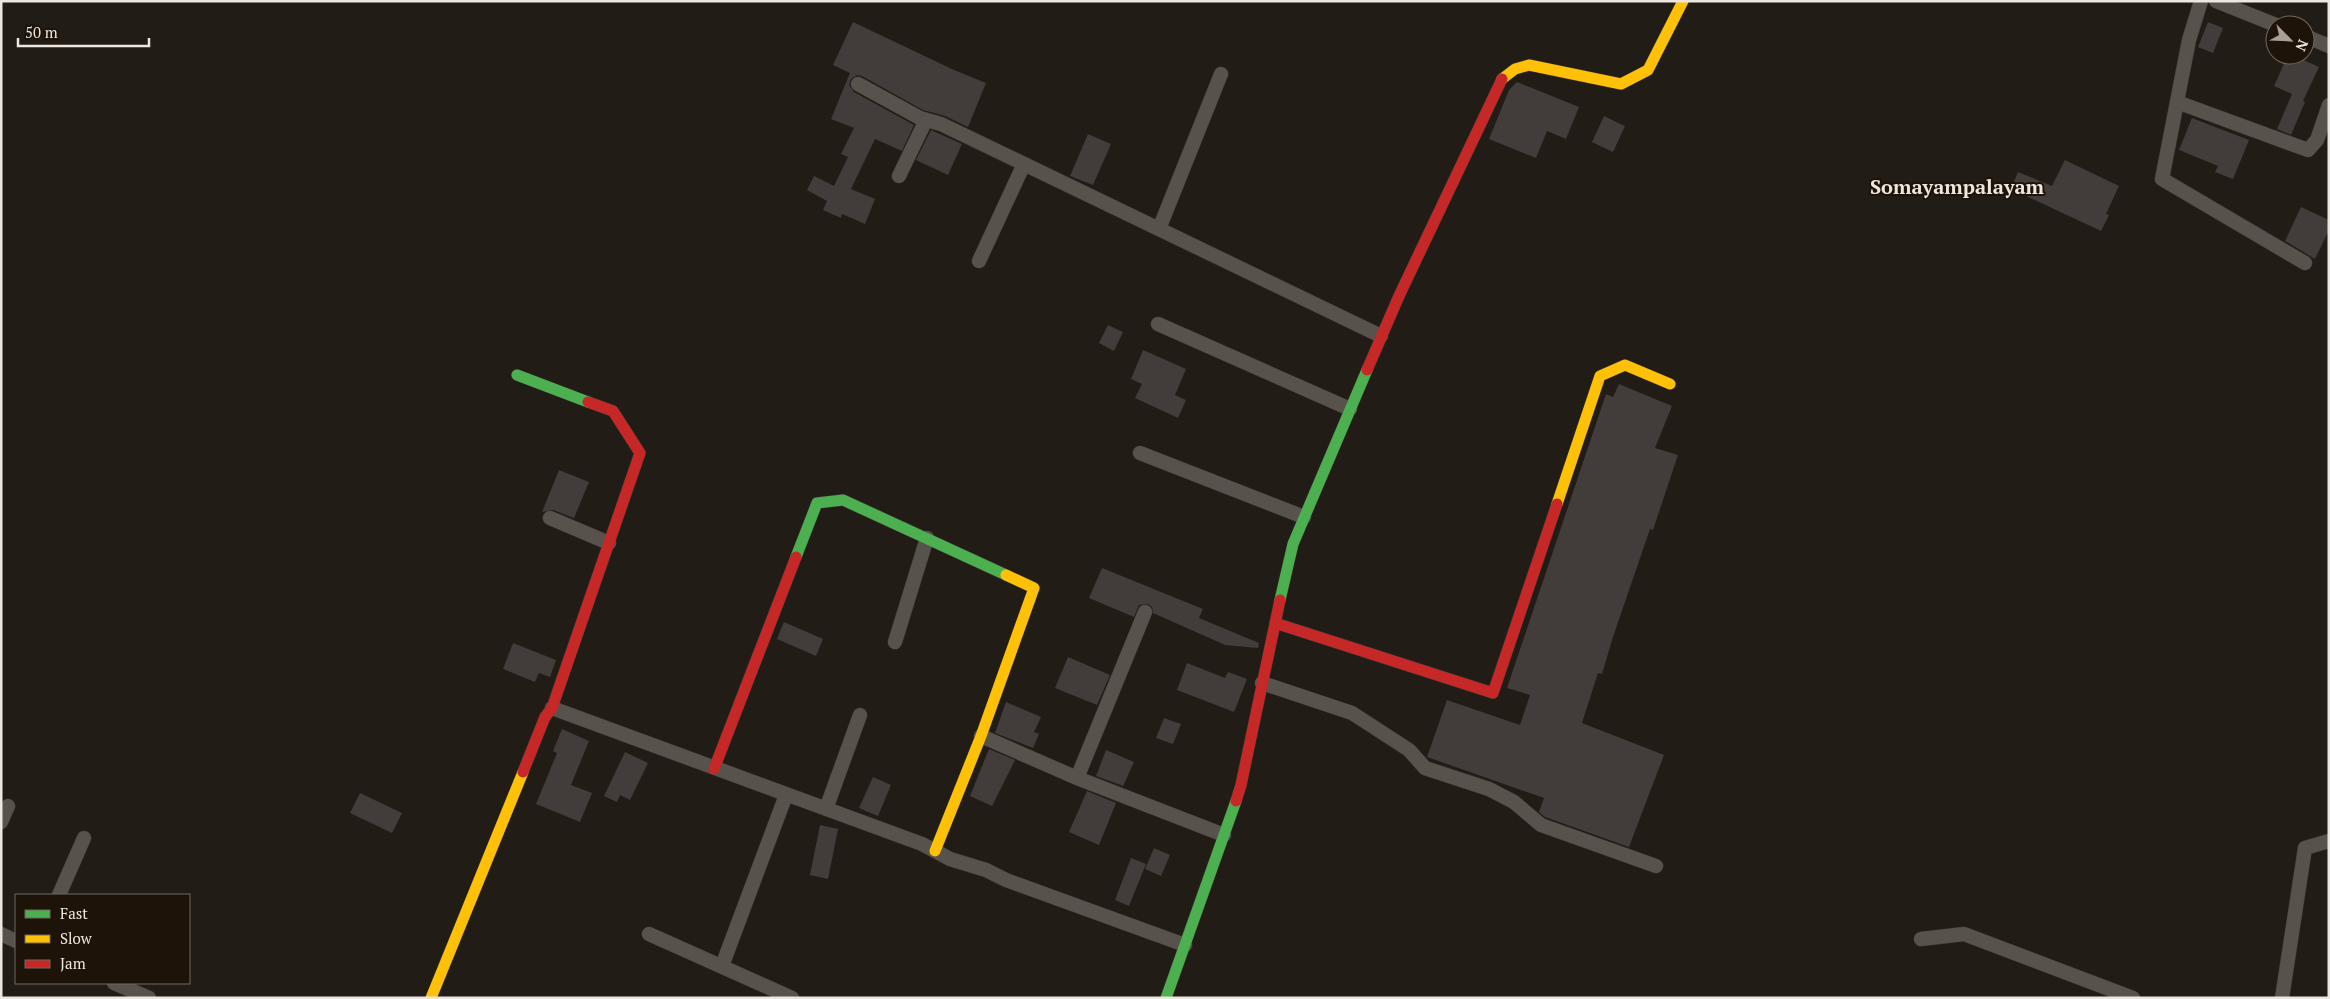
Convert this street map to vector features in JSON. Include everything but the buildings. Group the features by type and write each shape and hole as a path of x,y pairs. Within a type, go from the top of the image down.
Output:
{"street":[{"path":"1166,998 1241,785 1288,556 1381,336 1498,85 1506,73 1518,67 1529,65 1620,84 1632,79 1648,70 1683,1"},
{"path":"2201,1 2189,40 2162,179 2304,263"},
{"path":"2216,1 2265,21"},
{"path":"2315,40 2329,46"},
{"path":"1159,229 1221,74"},
{"path":"858,84 926,120 941,124 1381,336"},
{"path":"2177,102 2308,150 2317,140 2329,105"},
{"path":"899,176 926,120"},
{"path":"979,261 1024,164"},
{"path":"1158,324 1350,409"},
{"path":"1275,623 1493,693 1600,376 1625,365 1670,384"},
{"path":"431,998 545,717 552,708 640,453 613,411 517,375"},
{"path":"1140,453 1304,517"},
{"path":"714,769 817,503 843,500 1034,588 981,736 936,851"},
{"path":"550,518 609,543"},
{"path":"895,642 927,538"},
{"path":"1077,778 1146,612"},
{"path":"1262,683 1352,713 1409,750 1425,768 1489,789 1514,802 1541,825 1656,866"},
{"path":"552,708 826,809 936,851 950,859 986,870 1006,880 1185,945"},
{"path":"826,809 860,715"},
{"path":"981,736 1077,778 1224,834"},
{"path":"722,966 786,795"},
{"path":"1,822 8,806"},
{"path":"58,894 84,838"},
{"path":"2282,998 2304,848 2329,841"},
{"path":"1,934 15,941"},
{"path":"649,934 792,998"},
{"path":"1921,939 1964,934 2133,998"},
{"path":"116,984 149,998"}],"traffic: fast":[{"path":"1280,600 1293,544 1367,370"},
{"path":"517,375 588,402"},
{"path":"796,557 817,503 843,500 1006,575"},
{"path":"1166,998 1236,801"}],"traffic: slow":[{"path":"1502,79 1515,69 1529,65 1621,84 1648,70 1683,1"},
{"path":"1557,504 1600,376 1625,365 1670,384"},
{"path":"935,851 981,736 1034,588 1006,575"},
{"path":"431,998 523,772"}],"traffic: jam":[{"path":"1367,370 1399,296 1502,79"},
{"path":"523,772 545,717 552,708 640,453 613,411 588,402"},
{"path":"1275,623 1493,693 1557,504"},
{"path":"714,769 796,557"},
{"path":"1236,801 1280,600"}],"district":[{"name":"Somayampalayam","path":"1957,187"}]}
